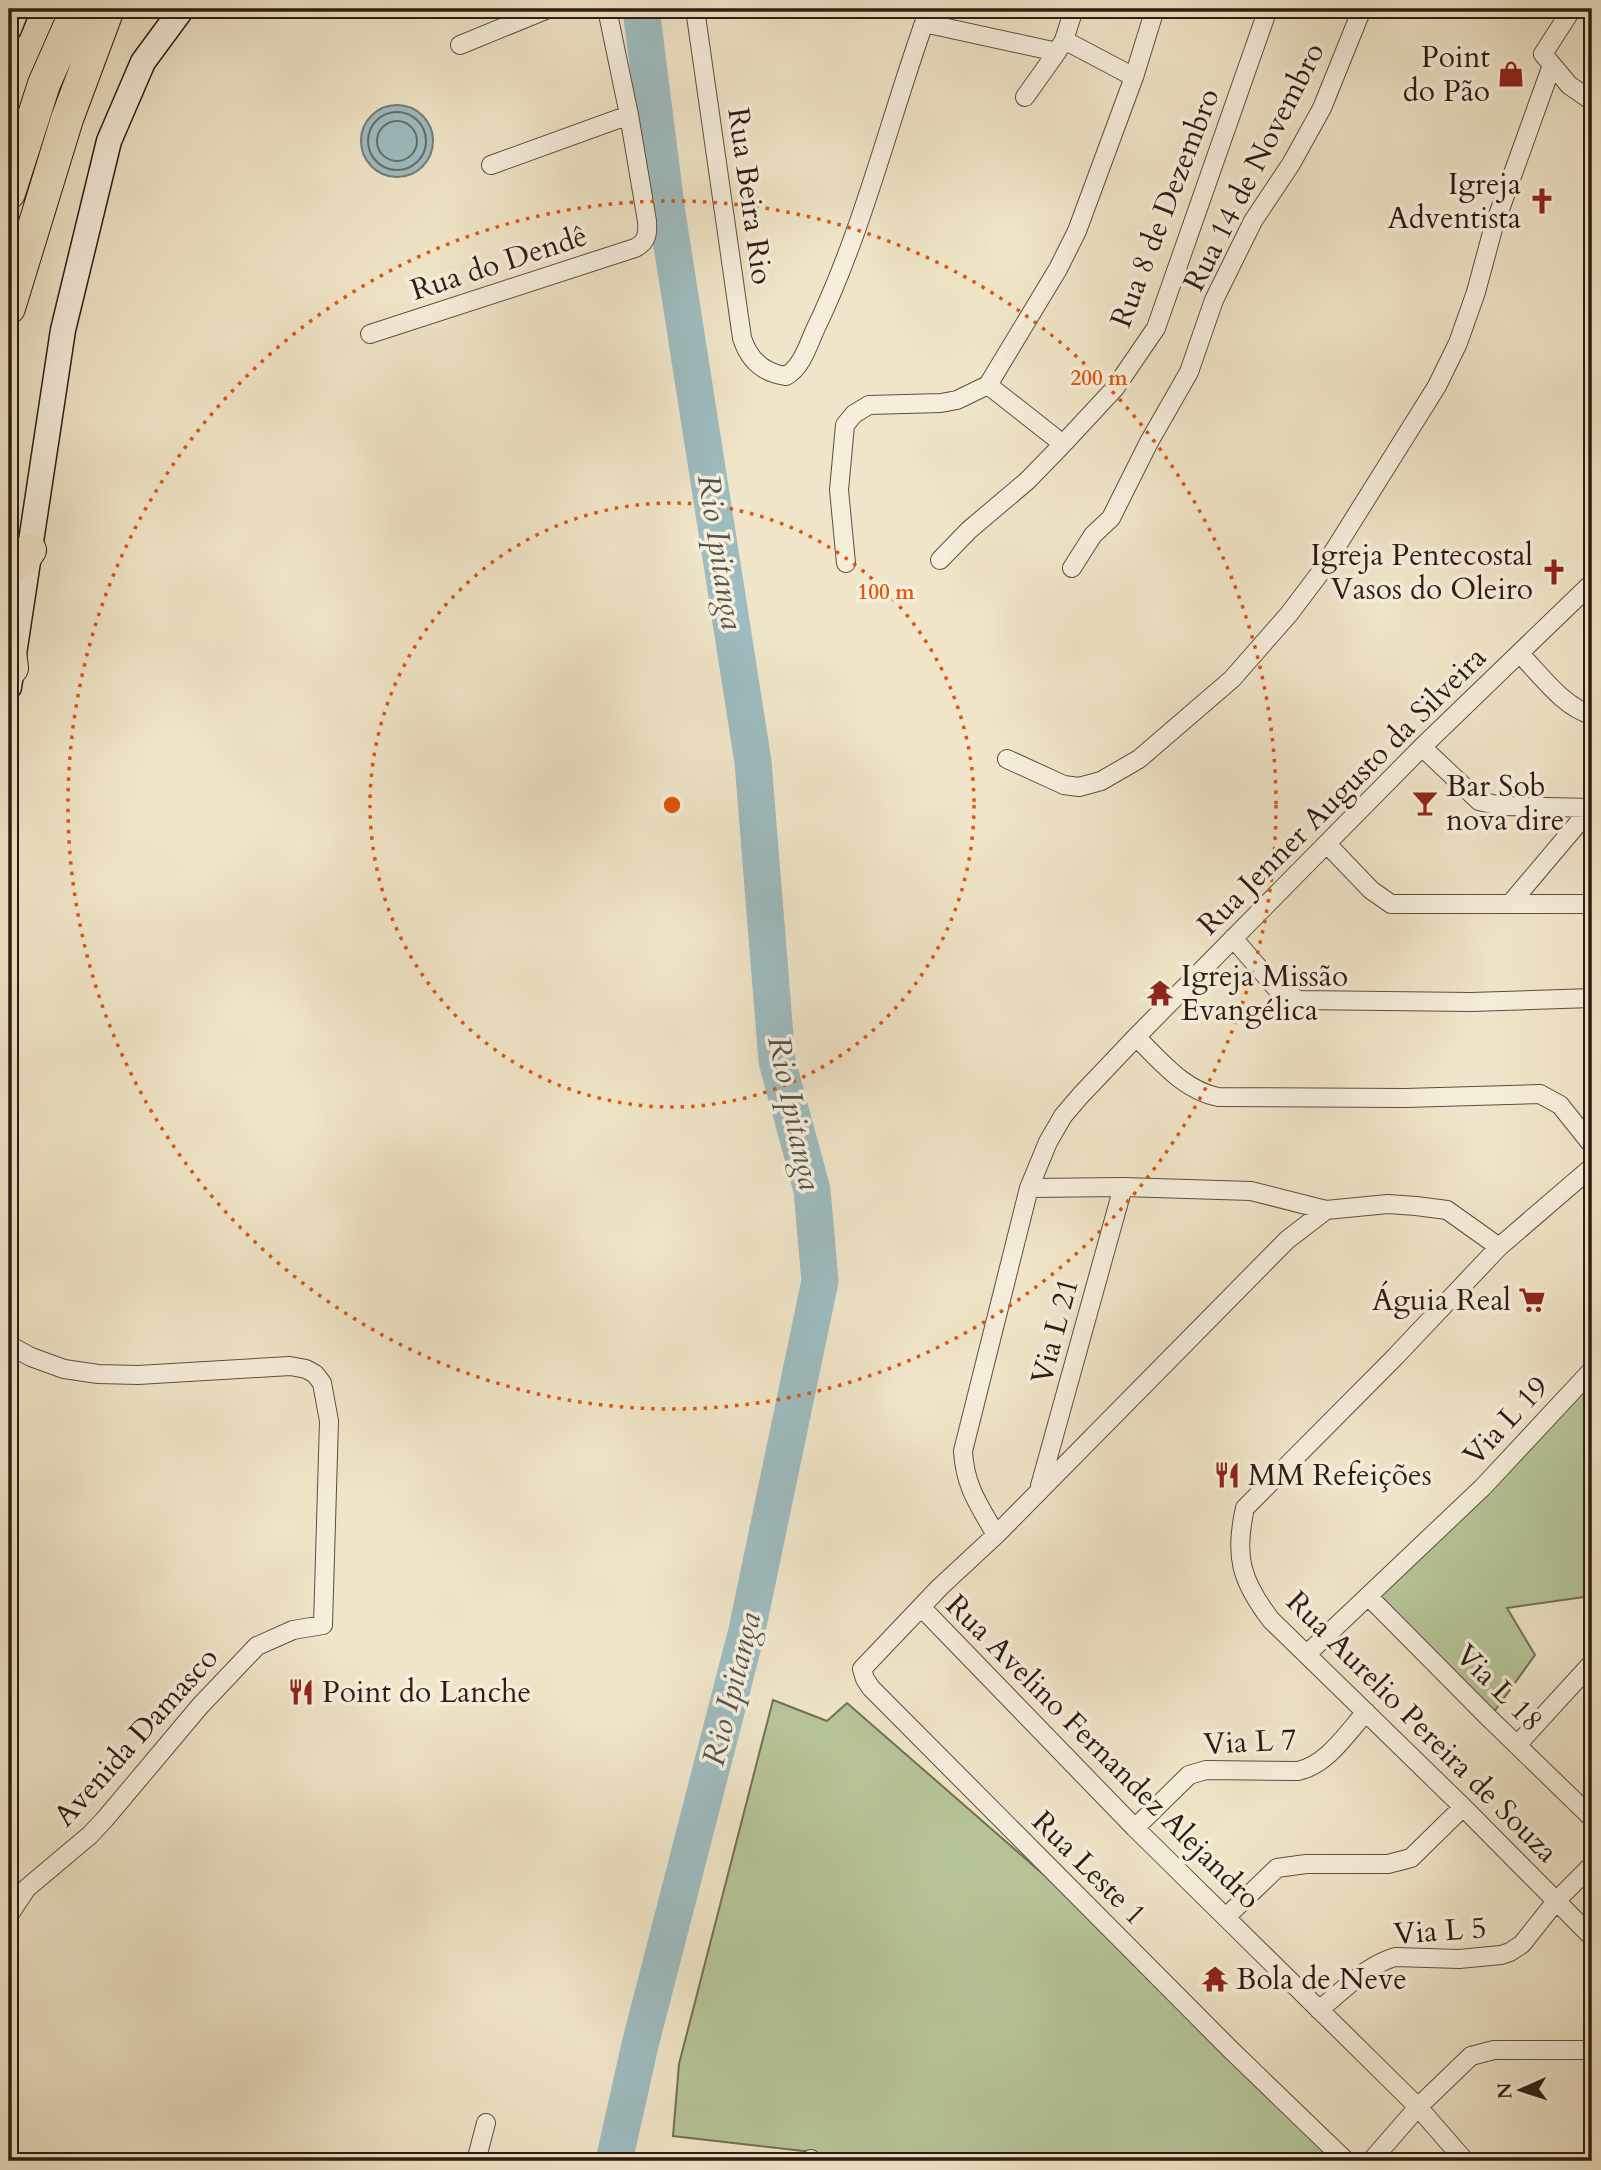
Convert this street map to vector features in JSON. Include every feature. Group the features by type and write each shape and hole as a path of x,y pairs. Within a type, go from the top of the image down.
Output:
{"highway":[{"path":"9,192 44,84 77,9"},
{"path":"9,308 67,119 108,9"}],"street":[{"path":"9,29 18,9"},
{"path":"10,666 19,557 64,330 109,141 143,62 182,9"},
{"path":"460,45 548,9"},
{"path":"491,165 629,115 607,9"},
{"name":"Rua Beira Rio","path":"695,9 742,338 750,358 778,375 786,376 793,372 838,283 926,16"},
{"path":"1024,97 1060,46 1074,9"},
{"path":"846,563 839,490 845,425 854,414 869,405 941,403 957,400 988,385 1058,270 1077,231 1134,77 1155,9"},
{"name":"Rua 8 de Dezembro","path":"940,560 969,530 1027,481 1063,444 1115,388 1156,328 1268,9"},
{"name":"Rua 14 de Novembro","path":"1072,568 1093,535 1111,518 1149,442 1189,372 1214,300 1253,221 1291,164 1322,108 1362,9"},
{"path":"1007,759 1064,785 1079,787 1101,781 1139,759 1232,679 1289,614 1320,573 1437,386 1458,343 1548,59 1572,9"},
{"path":"926,16 1060,46 1134,77"},
{"path":"1548,59 1569,85 1592,101"},
{"name":"Rua do Dendê","path":"370,334 635,248 644,242 647,221 629,115"},
{"path":"988,385 1063,444"},
{"name":"Rua Jenner Augusto da Silveira","path":"996,1535 970,1491 964,1471 963,1451 1029,1188 1048,1142 1063,1116 1136,1037 1422,747 1592,583"},
{"path":"1520,654 1577,710 1592,715"},
{"path":"1422,747 1479,801 1501,806 1592,808"},
{"path":"1510,904 1592,808"},
{"path":"1327,844 1371,890 1391,904 1592,904"},
{"path":"1233,938 1277,989 1299,1000 1471,1002 1592,998"},
{"path":"1136,1037 1183,1083 1205,1094 1218,1097 1405,1098 1540,1094 1560,1105 1592,1145"},
{"path":"1029,1188 1123,1187 1251,1191 1326,1210 1388,1204 1447,1210 1499,1247 1592,1167"},
{"name":"Via L 21","path":"1039,1490 1123,1187"},
{"name":"Rua Avelino Fernandez Alejandro","path":"1326,1210 1287,1240 996,1535 921,1607 1135,1828 1418,2107 1465,2161"},
{"name":"Rua Aurelio Pereira de Souza","path":"1499,1247 1395,1357 1245,1508 1239,1535 1239,1551 1247,1583 1254,1598 1271,1620 1592,1937"},
{"name":"Avenida Damasco","path":"9,1345 31,1357 64,1368 98,1374 138,1375 290,1366 306,1369 315,1374 322,1383 329,1421 323,1625 293,1630 257,1646 200,1706 105,1819 27,1888 9,1915"},
{"name":"Via L 19","path":"1307,1654 1483,1487 1592,1370"},
{"name":"Via L 18","path":"1368,1596 1592,1818"},
{"name":"Rua Leste 1","path":"921,1607 862,1669 862,1674 871,1688 1231,2050 1346,2161"},
{"path":"1517,1745 1592,1663"},
{"name":"Via L 7","path":"1135,1828 1189,1774 1206,1770 1309,1769 1321,1762 1366,1712"},
{"path":"1226,1917 1277,1868 1306,1864 1388,1864 1412,1858 1463,1807"},
{"name":"Rua Aurelio Pereira de Souza","path":"1557,1900 1592,1865"},
{"name":"Via L 5","path":"1320,2010 1374,1965 1388,1959 1473,1958 1510,1952 1522,1944 1557,1900"},
{"path":"1371,2161 1418,2107 1471,2056 1482,2052 1592,2050"},
{"path":"476,2161 486,2123"}],"green space":[{"path":"1592,1387 1592,1584 1584,1597 1507,1608 1535,1655 1491,1716 1366,1590 1587,1388"},
{"path":"773,1700 827,1721 847,1703 1182,1995 1352,2161 825,2161 812,2152 673,2136 679,2064"}],"water":[{"path":"397,105 417,111 427,121 433,141 427,161 417,171 397,177 377,171 367,161 361,141 367,121 377,111"}],"waterway":[{"name":"Rio Ipitanga","path":"614,2161 640,2045 747,1630 820,1281 812,1190 777,1061 753,762 667,213 641,9"}],"place":[{"name":"Point do Pão","path":"1511,74"},
{"name":"Igreja Adventista","path":"1542,201"},
{"name":"Igreja Pentecostal Vasos do Oleiro","path":"1554,572"},
{"name":"Bar Sob nova dire","path":"1425,803"},
{"name":"Igreja Missão Evangélica","path":"1160,993"},
{"name":"Águia Real","path":"1532,1300"},
{"name":"MM Refeições","path":"1227,1475"},
{"name":"Point do Lanche","path":"301,1692"},
{"name":"Bola de Neve","path":"1215,1979"}]}
